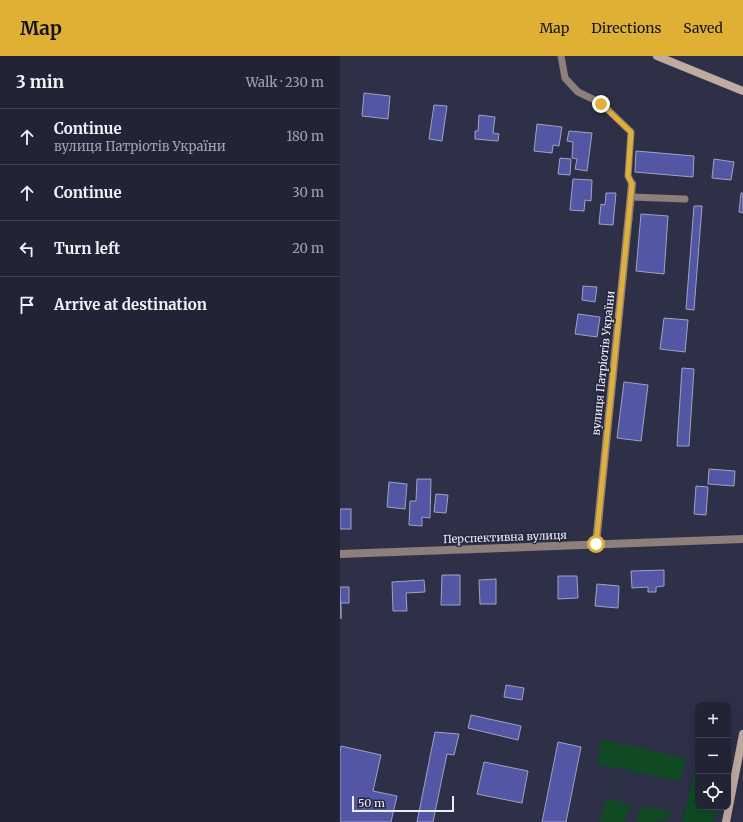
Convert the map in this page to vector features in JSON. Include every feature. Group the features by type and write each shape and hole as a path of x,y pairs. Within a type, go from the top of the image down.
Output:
{"main road":[{"path":"657,56 743,91"},
{"path":"726,822 743,734"}],"street":[{"name":"вулиця Патріотів України","path":"596,544 632,184"},
{"name":"Перспективна вулиця","path":"340,554 743,539"}],"lane":[{"path":"561,56 565,78 578,92 601,104 631,132 628,176 632,184"},
{"path":"631,197 685,199"}],"green space":[{"path":"602,740 686,758 680,781 597,764"},
{"path":"695,767 695,810 715,810 713,822 683,822"},
{"path":"606,798 630,804 625,822 600,822"},
{"path":"641,806 672,812 665,821 656,819 656,822 637,822"}],"building":[{"path":"364,93 390,96 388,119 362,116"},
{"path":"434,105 447,106 442,141 429,139"},
{"path":"479,115 495,117 493,133 499,134 498,141 475,139 475,131 478,131"},
{"path":"537,124 562,127 559,146 553,145 552,153 534,151"},
{"path":"569,131 592,133 587,171 575,169 577,159 572,158 573,142 567,141"},
{"path":"636,151 694,156 693,177 635,172"},
{"path":"560,158 571,159 570,175 558,174"},
{"path":"714,159 734,162 731,180 712,178"},
{"path":"573,179 592,180 591,201 585,200 584,211 570,210"},
{"path":"606,193 616,193 613,225 599,224 601,204 605,205"},
{"path":"741,193 743,193 743,213 739,212"},
{"path":"694,206 702,206 694,310 686,309"},
{"path":"641,214 668,216 664,274 636,271"},
{"path":"583,286 597,287 595,302 582,300"},
{"path":"578,314 600,317 597,337 575,334"},
{"path":"664,318 688,320 685,352 660,349"},
{"path":"682,368 694,369 689,446 677,446"},
{"path":"624,382 648,385 641,441 617,438"},
{"path":"709,469 735,471 734,486 708,484"},
{"path":"417,479 431,479 430,518 422,517 422,526 409,525 410,501 416,501"},
{"path":"389,482 407,484 405,509 387,507"},
{"path":"696,486 708,487 706,515 694,514"},
{"path":"436,494 448,495 446,513 434,512"},
{"path":"340,509 351,509 351,529 340,529"},
{"path":"664,570 664,586 656,587 656,592 648,592 648,587 632,588 631,571"},
{"path":"442,575 460,575 460,605 441,605"},
{"path":"558,576 577,576 578,598 558,599"},
{"path":"496,579 496,604 480,604 479,580"},
{"path":"424,580 425,592 406,593 407,611 393,611 392,582"},
{"path":"597,584 619,586 618,608 595,606"},
{"path":"340,587 349,587 349,603 341,603 341,619"},
{"path":"506,685 524,688 522,700 504,697"},
{"path":"471,715 521,726 518,740 468,728"},
{"path":"435,732 459,734 454,755 447,754 433,822 417,822"},
{"path":"558,742 581,747 566,822 542,822"},
{"path":"341,746 381,755 373,791 397,796 391,822 340,822"},
{"path":"484,762 528,771 522,803 477,794"}],"route":[{"path":"596,544 632,184 628,176 631,132 601,104"}]}
